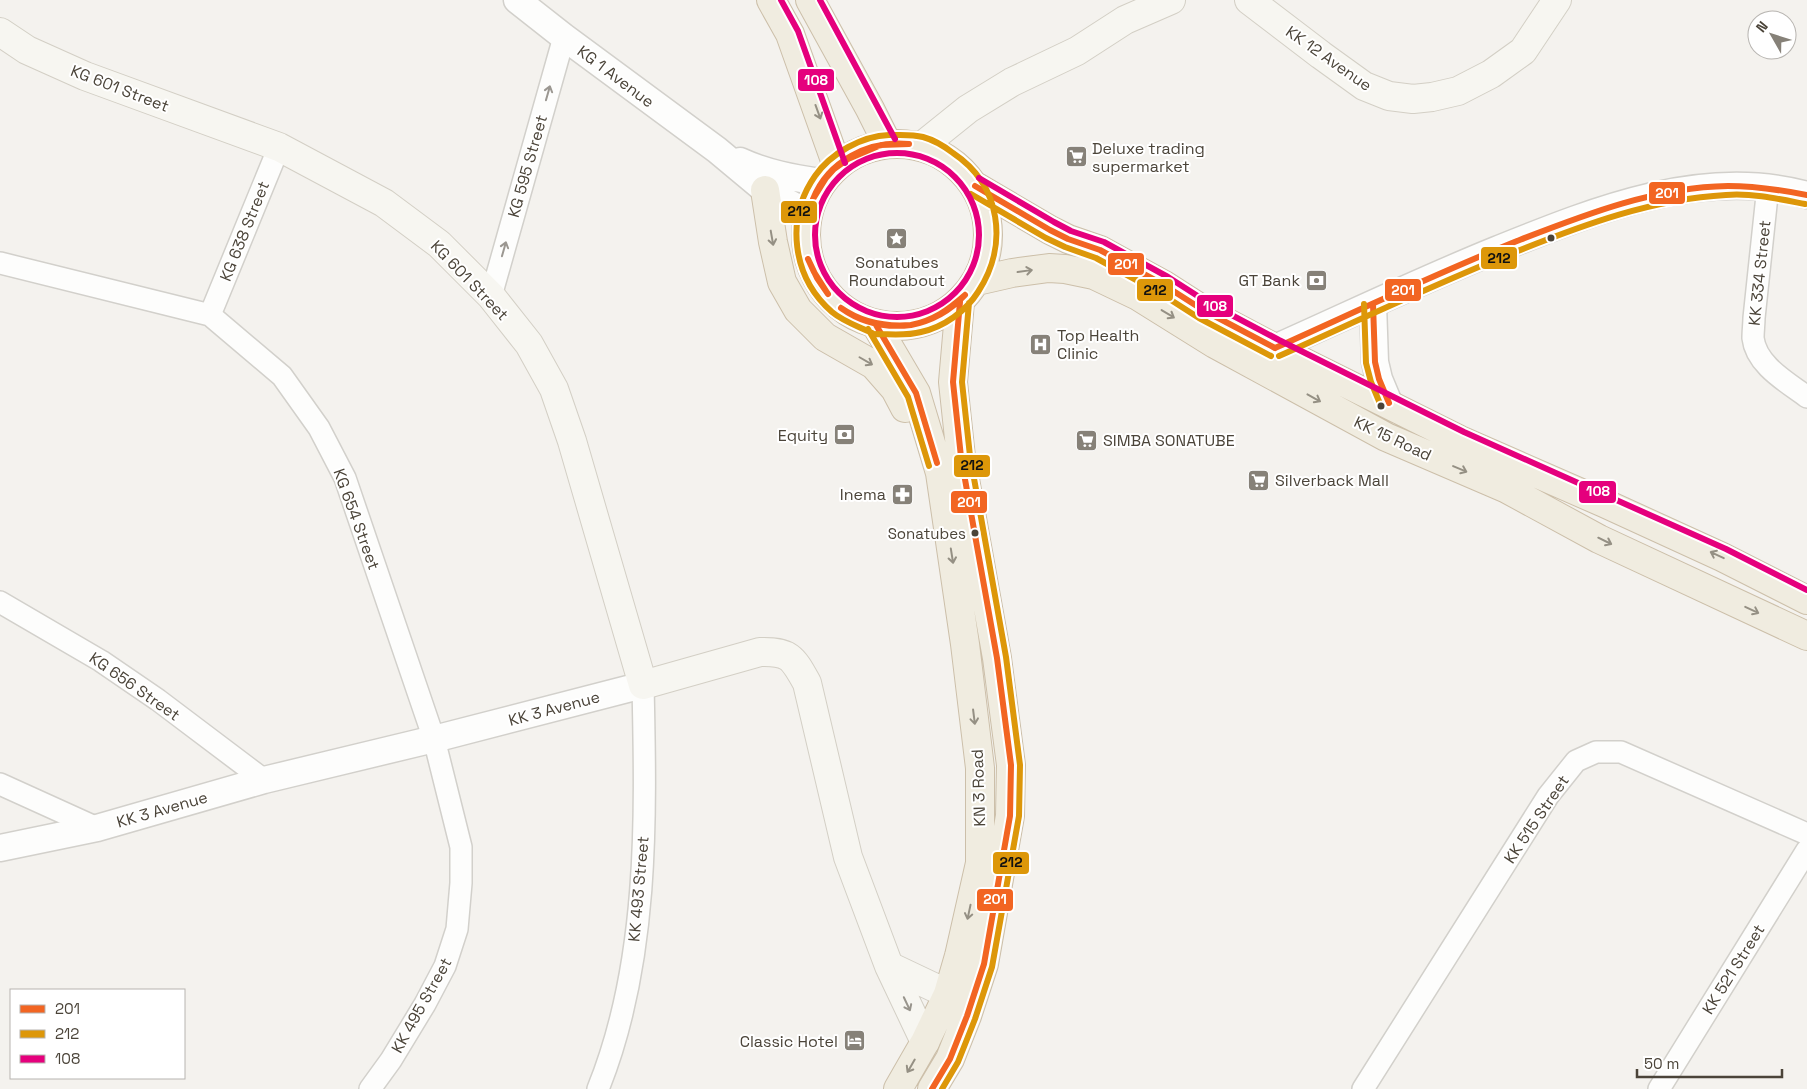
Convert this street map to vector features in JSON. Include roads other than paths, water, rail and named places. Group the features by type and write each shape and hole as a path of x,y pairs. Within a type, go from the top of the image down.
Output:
{"highway":[{"path":"771,0 790,34 829,174"},
{"path":"815,10 887,143"},
{"path":"887,143 922,146 952,160 975,186 988,216 988,250 977,281 960,302 935,318 906,326 876,324 849,313 826,294 810,265 805,239 807,213 829,174 860,150 887,143"},
{"name":"KK 15 Road","path":"975,186 1050,230 1068,239 1100,250 1164,285 1203,310 1275,348 1460,440 1704,549 1807,600"},
{"path":"765,190 773,242 782,282 798,310 825,337 874,365 895,389 916,432 945,461"},
{"name":"KK 15 Road","path":"977,281 1012,273 1049,268 1094,275 1138,296 1223,348 1386,437 1508,489 1599,539 1807,636"},
{"path":"945,461 960,302"},
{"path":"876,324 916,393 945,461"},
{"name":"KN 3 Road","path":"932,1089 950,1059 967,1016 984,964 1010,816 1011,765 997,658 945,461"},
{"name":"KN 3 Road","path":"898,1089 925,1042 948,994 959,956 980,863 980,768 945,461"}],"main road":[{"path":"922,146 968,109 1012,82 1077,51 1125,20 1171,0"},
{"name":"KK 12 Avenue","path":"1249,0 1321,56 1364,86 1389,96 1414,99 1432,97 1458,90 1491,74 1523,51 1556,0"},
{"name":"KG 601 Street","path":"0,32 27,50 84,76 279,147 384,203 439,244 491,296 529,344 554,389 572,441 643,685"},
{"name":"KK 3 Avenue","path":"643,685 760,652 779,652 795,662 807,682 848,856 889,966 925,1042"},
{"path":"889,966 948,994"}],"street":[{"name":"KG 1 Avenue","path":"517,0 717,150 765,190 807,213"},
{"name":"KG 595 Street","path":"491,296 564,37"},
{"name":"KG 638 Street","path":"210,315 279,147"},
{"name":"KG 1 Avenue","path":"717,150 753,167 783,176 829,174"},
{"path":"1275,348 1443,272 1548,229 1633,200 1704,187 1768,186 1805,190"},
{"name":"KK 334 Street","path":"1768,186 1753,339 1762,360 1778,376 1807,397"},
{"name":"KG 654 Street","path":"0,263 210,315 282,376 319,428 345,478 434,740"},
{"path":"1373,304 1375,362 1379,379 1389,404"},
{"name":"KG 656 Street","path":"0,602 101,661 158,700 264,780"},
{"name":"KK 3 Avenue","path":"0,848 97,828 264,780 434,740 643,685"},
{"name":"KK 493 Street","path":"598,1089 627,995 641,892 645,800 643,685"},
{"name":"KK 495 Street","path":"370,1089 391,1060 425,1004 445,966 457,929 461,883 461,847 434,740"},
{"name":"KK 515 Street","path":"1372,1086 1548,796 1576,761 1596,752 1621,752 1807,834"},
{"path":"0,784 97,828"},
{"name":"KK 521 Street","path":"1659,1089 1807,850"}],"place":[{"name":"Deluxe trading supermarket","path":"1076,157"},
{"name":"Sonatubes Roundabout","path":"897,238"},
{"name":"GT Bank","path":"1316,280"},
{"name":"Top Health Clinic","path":"1041,344"},
{"name":"Equity","path":"844,435"},
{"name":"SIMBA SONATUBE","path":"1087,440"},
{"name":"Silverback Mall","path":"1259,480"},
{"name":"Inema","path":"902,494"},
{"name":"Sonatubes","path":"975,533"},
{"name":"Classic Hotel","path":"854,1041"}]}
